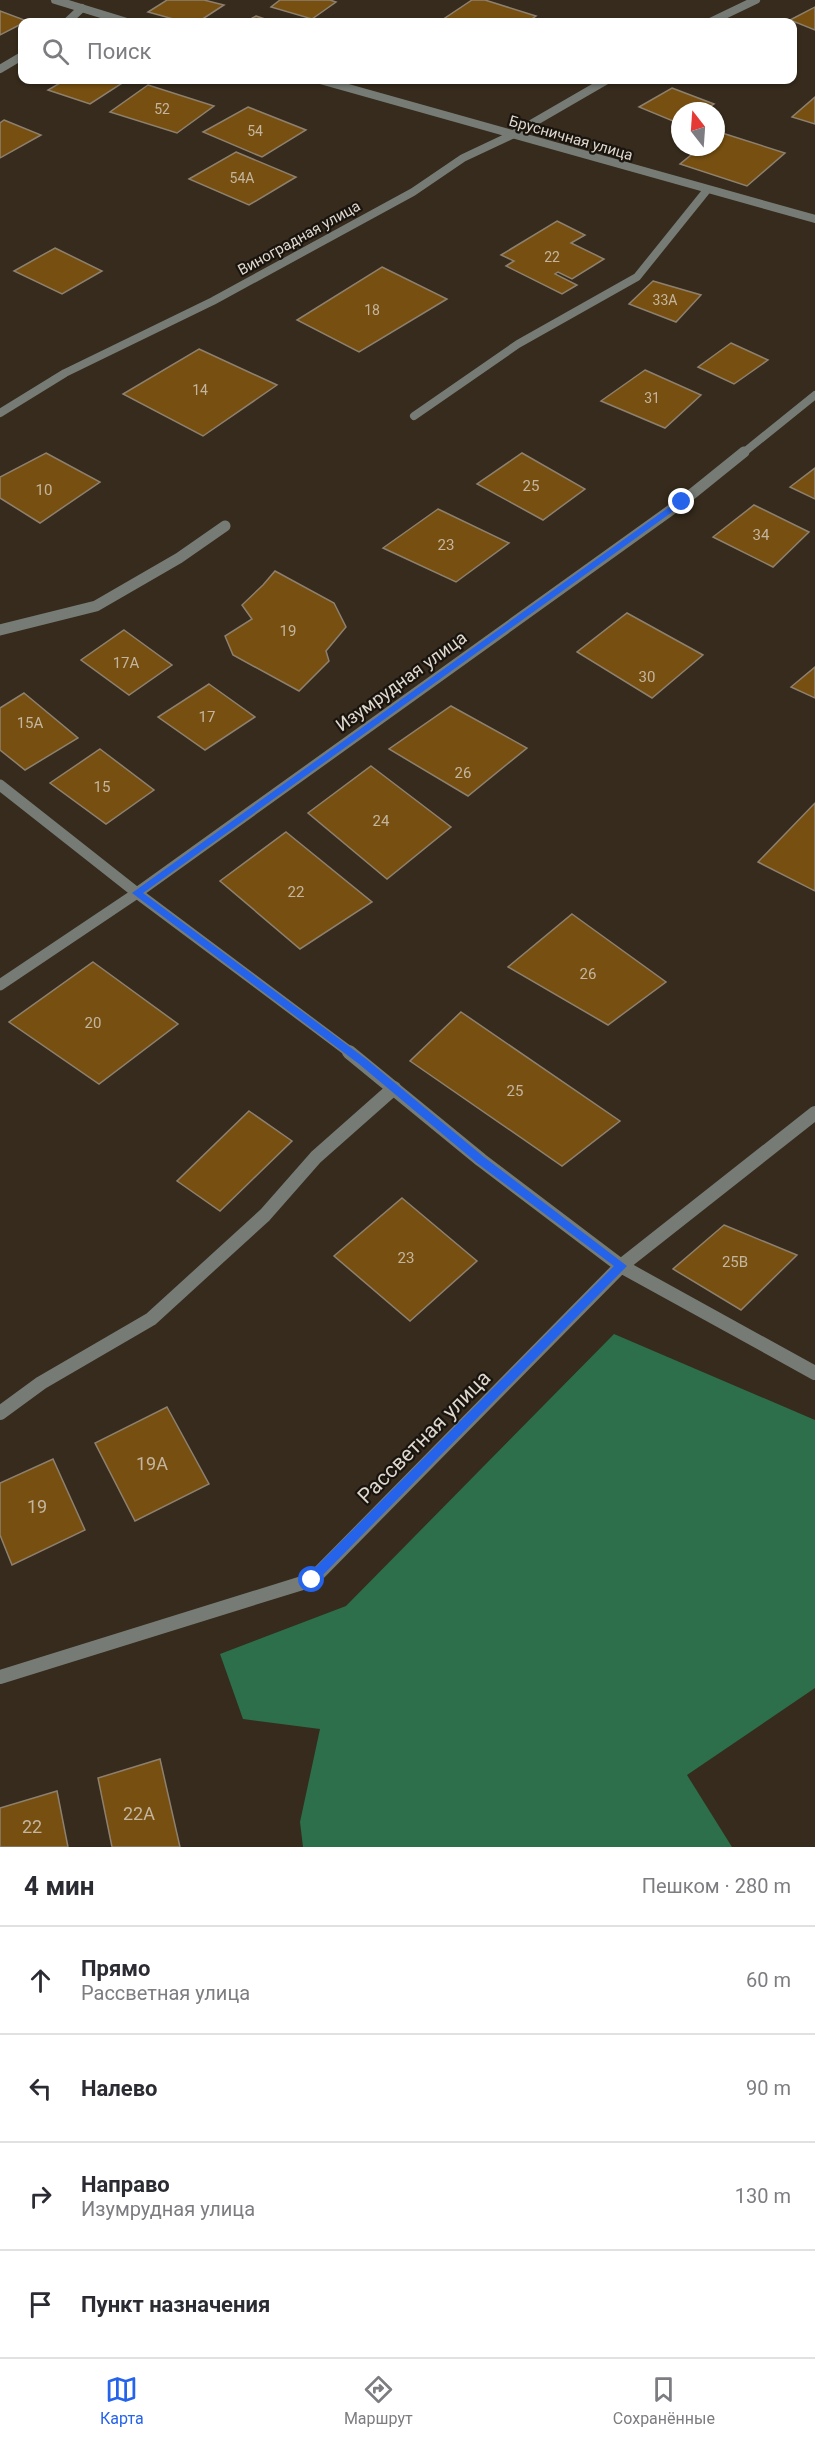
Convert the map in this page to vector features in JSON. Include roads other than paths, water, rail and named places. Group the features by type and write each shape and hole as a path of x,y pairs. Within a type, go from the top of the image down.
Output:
{"street":[{"path":"55,0 114,18"},
{"path":"718,18 756,0"},
{"path":"71,18 82,8"},
{"path":"0,69 18,58"},
{"name":"Брусничная улица","path":"334,84 815,219"},
{"name":"Виноградная улица","path":"0,413 65,373 213,301 413,192 463,158 512,135 600,84"},
{"path":"414,416 518,344 637,277 707,190"},
{"name":"Изумрудная улица","path":"0,985 136,893 682,502 815,395"},
{"path":"0,630 96,606 179,558 225,526"},
{"path":"0,785 136,893 363,1062 481,1160 621,1266 815,1373"},
{"path":"0,1413 41,1383 151,1318 265,1215 316,1156 394,1088"},
{"name":"Рассветная улица","path":"0,1677 312,1580 621,1266 815,1113"}]}
